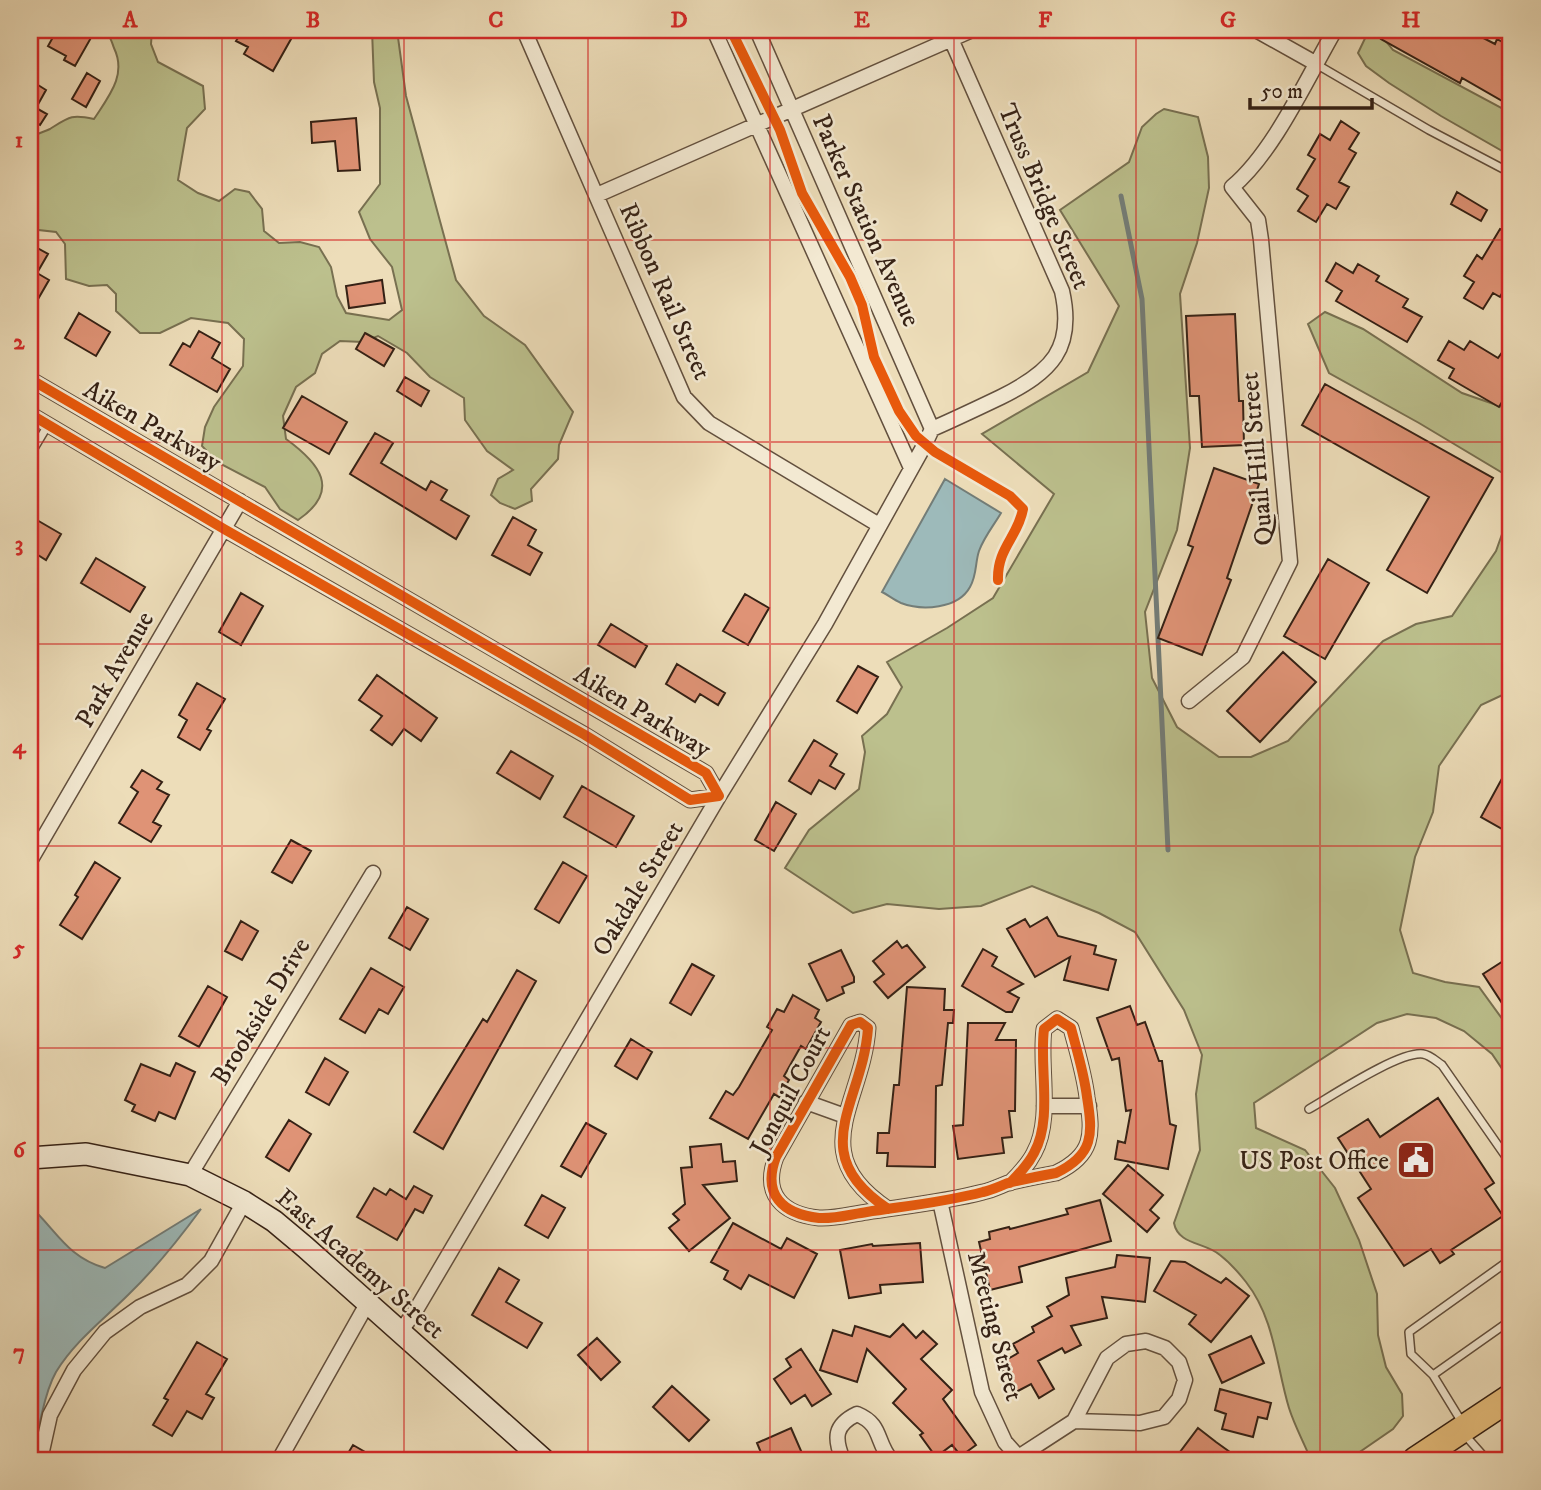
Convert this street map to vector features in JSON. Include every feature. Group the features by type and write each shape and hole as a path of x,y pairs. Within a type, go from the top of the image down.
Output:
{"highway":[{"path":"1416,1460 1511,1397"}],"street":[{"name":"Ribbon Rail Street","path":"524,30 684,397 696,412 735,439 879,524"},
{"path":"714,30 911,468"},
{"name":"Parker Station Avenue","path":"757,30 932,429"},
{"path":"597,195 972,30"},
{"path":"1256,30 1315,64 1335,30"},
{"name":"Truss Bridge Street","path":"932,429 987,404 1038,376 1056,356 1067,327 1067,311 1062,291 951,39"},
{"name":"Quail Hill Street","path":"1189,701 1243,657 1290,562 1258,220 1231,187 1244,176 1271,141 1315,64"},
{"name":"Aiken Parkway","path":"30,379 706,773 719,796 690,800 585,735 224,529 30,414"},
{"name":"Oakdale Street","path":"400,1332 416,1310 719,796 825,624 932,429"},
{"name":"Park Avenue","path":"30,861 240,501"},
{"name":"Brookside Drive","path":"190,1175 373,873"},
{"name":"Jonquil Court","path":"888,1209 869,1197 853,1179 843,1159 845,1115 860,1070 868,1028 860,1022 851,1024 771,1170 770,1184 775,1195 784,1205 802,1214 821,1218 888,1209 940,1201 985,1192 1069,1167 1080,1157 1088,1144 1092,1128 1085,1078 1071,1028 1058,1019 1044,1029 1044,1105"},
{"path":"806,1102 845,1115"},
{"path":"1010,1183 1026,1166 1037,1147 1044,1105 1088,1106"},
{"name":"East Academy Street","path":"30,1158 86,1154 190,1175 244,1202 294,1239 544,1460"},
{"name":"Meeting Street","path":"940,1201 982,1392 1005,1441 1021,1459"},
{"path":"40,1460 50,1415 74,1370 105,1332 140,1307 187,1285 211,1261 244,1202"},
{"path":"279,1460 367,1304"},
{"path":"1021,1459 1074,1421 1107,1358 1126,1344 1146,1340 1165,1348 1179,1362 1185,1380 1179,1399 1164,1417 1140,1423 1074,1421"},
{"path":"843,1460 838,1448 837,1432 844,1420 856,1414 870,1419 877,1429 883,1450 891,1460"}],"lane":[{"path":"1315,64 1429,130 1511,173"},
{"path":"30,454 48,425"},
{"path":"1309,1109 1394,1061 1410,1054 1426,1054 1442,1065 1511,1164"},
{"path":"1487,1460 1464,1429 1433,1375 1411,1354 1409,1332 1511,1259"},
{"path":"1433,1375 1511,1320"}],"green space":[{"path":"102,30 152,30 151,44 158,62 203,86 205,109 187,128 178,180 198,193 219,201 235,189 249,192 262,209 264,231 279,243 300,242 319,247 331,267 337,296 346,313 389,320 402,310 392,267 370,239 359,212 380,184 380,108 374,82 372,30 397,30 406,96 456,280 484,316 525,345 573,412 559,445 558,459 531,489 532,501 515,509 500,503 491,495 498,479 513,470 487,451 465,420 464,398 430,377 407,353 378,336 363,342 340,341 322,354 315,373 296,387 283,416 286,439 308,458 321,477 319,498 298,520 280,509 265,487 217,462 202,446 205,427 214,407 243,366 244,339 228,323 191,318 160,333 140,333 116,311 116,294 107,285 89,286 66,279 65,244 56,232 30,229 30,141 36,135 70,118 94,119 114,85 117,58 110,38"},
{"path":"1369,30 1383,30 1381,35 1393,50 1511,113 1511,156 1441,116 1366,66 1358,53"},
{"path":"1164,109 1198,117 1208,157 1209,188 1197,243 1180,294 1190,448 1177,530 1145,612 1152,678 1177,727 1219,757 1251,757 1288,741 1383,641 1416,624 1452,616 1496,551 1511,509 1511,691 1481,705 1439,766 1433,812 1415,857 1400,930 1413,973 1445,982 1479,987 1511,1031 1511,1082 1492,1054 1464,1031 1436,1018 1407,1014 1377,1023 1254,1103 1256,1128 1305,1150 1335,1188 1359,1240 1377,1294 1378,1335 1386,1367 1402,1394 1403,1416 1393,1429 1348,1460 1303,1460 1308,1453 1289,1408 1274,1343 1256,1296 1223,1258 1214,1251 1186,1239 1174,1223 1200,1150 1196,1094 1202,1055 1184,1010 1135,932 1099,913 1032,886 981,906 939,909 887,904 853,913 785,868 809,830 859,789 865,752 862,736 887,714 902,687 887,662 993,598 1054,494 982,434 1088,372 1119,306 1060,210 1129,162 1142,127"},
{"path":"1325,312 1363,329 1462,393 1511,410 1511,478 1329,373 1308,324"}],"water":[{"path":"945,479 1001,513 981,546 974,578 964,594 957,600 939,606 910,606 882,592"},
{"path":"30,1206 72,1250 105,1268 201,1209 158,1264 81,1341 56,1372 45,1403 33,1460 30,1460"}],"building":[{"path":"57,30 80,30 92,36 75,66 64,60 66,56 48,46"},
{"path":"243,30 276,30 291,39 273,71 244,54 248,47 236,41"},
{"path":"1386,30 1468,30 1495,44 1497,39 1511,47 1511,106 1462,78 1460,83 1381,39"},
{"path":"87,73 100,81 86,107 72,99"},
{"path":"30,80 46,90 36,108 47,114 40,125 30,120"},
{"path":"356,118 360,170 338,171 335,141 312,143 311,122"},
{"path":"1341,121 1359,133 1349,149 1356,153 1339,182 1349,187 1336,209 1327,204 1316,222 1298,211 1308,196 1297,189 1315,159 1308,155 1320,134 1330,140"},
{"path":"1457,192 1487,210 1481,221 1451,204"},
{"path":"1500,229 1511,235 1511,277 1500,297 1493,293 1483,309 1464,298 1474,282 1464,276 1477,255 1482,259"},
{"path":"30,244 48,254 37,273 49,280 30,313"},
{"path":"1336,263 1353,273 1358,264 1379,276 1376,281 1408,299 1403,307 1422,317 1407,342 1336,301 1342,291 1326,281"},
{"path":"382,280 385,303 349,308 346,286"},
{"path":"79,313 110,332 96,356 65,338"},
{"path":"1235,314 1244,445 1202,447 1199,396 1190,396 1186,316"},
{"path":"199,331 220,343 212,358 230,369 217,392 170,365 183,343 190,347"},
{"path":"365,333 394,349 384,366 356,349"},
{"path":"1449,341 1464,350 1470,341 1498,358 1503,351 1511,356 1511,387 1499,407 1449,378 1454,369 1438,360"},
{"path":"405,377 429,391 421,406 397,391"},
{"path":"1325,384 1493,478 1427,593 1387,570 1429,497 1302,425"},
{"path":"302,396 347,422 329,454 283,428"},
{"path":"375,433 393,443 381,463 426,490 431,481 447,490 441,500 469,516 456,539 350,474"},
{"path":"1214,468 1259,484 1227,578 1231,580 1202,655 1158,638 1193,547 1188,545"},
{"path":"30,516 61,534 46,560 30,550"},
{"path":"513,517 536,530 528,545 542,553 530,575 492,555"},
{"path":"96,558 145,587 130,612 81,583"},
{"path":"1328,559 1369,583 1325,659 1284,636"},
{"path":"241,593 263,606 241,645 219,632"},
{"path":"745,594 769,608 748,645 723,631"},
{"path":"611,624 647,646 635,667 598,645"},
{"path":"1283,652 1316,682 1260,742 1227,711"},
{"path":"677,664 725,693 718,705 700,694 695,702 666,684"},
{"path":"858,666 878,677 857,713 837,701"},
{"path":"377,675 437,718 421,741 404,729 392,745 371,730 382,716 359,700"},
{"path":"197,683 225,699 207,729 211,731 200,750 178,737 187,720 179,715"},
{"path":"814,740 837,754 830,766 844,774 835,789 819,780 811,794 789,781"},
{"path":"511,751 553,776 540,799 497,773"},
{"path":"1511,762 1511,834 1481,817"},
{"path":"142,770 162,782 157,789 169,795 153,822 161,826 151,842 119,823 138,792 131,787"},
{"path":"582,786 634,816 616,847 564,817"},
{"path":"776,802 796,814 774,851 755,840"},
{"path":"291,840 311,851 292,883 272,872"},
{"path":"95,862 120,878 82,939 60,925 78,897 75,895"},
{"path":"563,862 587,876 559,923 535,909"},
{"path":"407,907 428,919 410,950 389,938"},
{"path":"1047,917 1058,936 1096,946 1094,954 1116,960 1108,990 1064,980 1070,957 1035,977 1007,929 1025,919 1030,927"},
{"path":"241,921 258,931 242,960 225,951"},
{"path":"897,941 902,948 907,945 925,967 888,998 874,982 884,974 873,961"},
{"path":"983,949 997,957 992,966 1023,984 1008,992 1019,998 1012,1012 1006,1012 962,986"},
{"path":"841,950 854,982 842,987 844,993 827,1001 809,964"},
{"path":"1511,956 1511,1017 1483,974"},
{"path":"692,964 714,976 691,1015 670,1003"},
{"path":"371,968 404,987 388,1014 379,1009 365,1033 340,1019"},
{"path":"517,970 536,981 443,1149 414,1132 483,1019 487,1022"},
{"path":"208,986 227,997 199,1047 179,1036"},
{"path":"907,987 945,989 944,1010 954,1010 953,1023 948,1023 942,1085 936,1086 935,1167 887,1166 888,1153 877,1153 878,1133 889,1133 894,1085 899,1085"},
{"path":"793,995 819,1010 815,1018 821,1022 806,1049 801,1046 784,1076 789,1080 779,1097 774,1094 748,1139 710,1118 726,1091 733,1095 739,1087 772,1030 767,1027 777,1009 784,1012"},
{"path":"1130,1006 1137,1025 1145,1022 1159,1061 1162,1061 1170,1124 1176,1126 1168,1169 1115,1159 1118,1141 1125,1143 1131,1110 1126,1111 1119,1058 1112,1060 1097,1018"},
{"path":"968,1023 1005,1023 996,1040 1016,1040 1015,1111 1009,1111 1012,1137 1002,1138 1004,1153 958,1159 953,1126 963,1125"},
{"path":"631,1039 652,1052 637,1079 615,1066"},
{"path":"325,1058 348,1072 329,1105 306,1092"},
{"path":"176,1063 195,1072 175,1119 159,1112 155,1121 132,1111 135,1105 125,1100 141,1064 170,1076"},
{"name":"US Post Office","path":"1438,1098 1494,1183 1485,1189 1503,1216 1451,1250 1454,1254 1440,1263 1431,1249 1404,1266 1358,1198 1371,1189 1338,1138 1368,1119 1380,1137"},
{"path":"289,1120 311,1134 289,1171 266,1157"},
{"path":"586,1123 606,1134 581,1177 561,1166"},
{"path":"721,1144 723,1162 735,1161 737,1181 703,1185 730,1218 689,1251 669,1228 679,1220 673,1214 685,1204 681,1168 692,1167 690,1147"},
{"path":"1128,1165 1163,1195 1150,1210 1159,1218 1147,1232 1103,1194"},
{"path":"414,1186 432,1196 423,1213 415,1209 397,1240 357,1217 374,1188 386,1195 390,1189 406,1199"},
{"path":"542,1195 565,1208 548,1238 525,1225"},
{"path":"1100,1200 1111,1241 1019,1267 1022,1282 990,1290 979,1242 990,1239 989,1232 1068,1214 1066,1209"},
{"path":"733,1223 781,1249 787,1238 817,1254 794,1298 749,1275 741,1289 724,1279 728,1271 711,1262"},
{"path":"920,1243 923,1282 880,1285 881,1293 849,1298 840,1250 872,1244"},
{"path":"1117,1255 1150,1258 1145,1302 1102,1297 1107,1318 1071,1326 1081,1345 1065,1353 1062,1348 1038,1361 1054,1389 1039,1398 1031,1384 1016,1392 999,1364 1018,1353 1013,1344 1034,1332 1032,1327 1052,1316 1047,1307 1069,1295 1066,1278 1115,1267"},
{"path":"1171,1261 1185,1262 1221,1283 1226,1278 1249,1296 1211,1342 1189,1324 1196,1315 1154,1291"},
{"path":"499,1268 519,1280 506,1302 542,1323 527,1348 472,1315"},
{"path":"903,1324 916,1338 923,1331 937,1344 921,1359 952,1390 943,1399 976,1445 961,1456 952,1445 936,1457 920,1435 923,1433 893,1403 906,1389 867,1349 857,1382 820,1370 833,1330 852,1336 855,1326 890,1337"},
{"path":"1251,1336 1264,1363 1222,1383 1209,1355"},
{"path":"597,1338 620,1362 601,1380 578,1355"},
{"path":"197,1342 227,1359 206,1394 214,1398 202,1419 187,1411 172,1436 153,1425 168,1400 164,1398"},
{"path":"801,1349 831,1394 812,1406 805,1395 791,1404 774,1379 791,1367 786,1359"},
{"path":"672,1386 709,1420 689,1441 653,1407"},
{"path":"1220,1389 1271,1403 1267,1419 1258,1417 1253,1437 1222,1429 1226,1414 1215,1410"},
{"path":"791,1428 805,1460 764,1460 757,1443"},
{"path":"1198,1428 1216,1442 1241,1460 1174,1460"},
{"path":"353,1445 379,1460 344,1460"}],"waterway":[{"path":"1121,196 1142,299 1168,850"}],"cycle path":[{"path":"731,30 780,130 802,193 850,277 862,305 874,357 899,411 916,436 935,452 1010,496 1023,509 1001,559 998,580"},
{"path":"30,379 706,773 719,796 690,800 585,735 224,529 30,414"},
{"path":"888,1209 863,1188 848,1168 843,1147 844,1126 864,1055 868,1028 860,1022 851,1025 776,1157 772,1182 778,1200 785,1207 806,1216 837,1217 940,1201 969,1195 1056,1173 1068,1166 1084,1151 1090,1133 1090,1122 1084,1079 1071,1028 1057,1019 1044,1029 1044,1109 1040,1139 1029,1161 1010,1183"}],"place":[{"name":"US Post Office","path":"1416,1160"}]}
